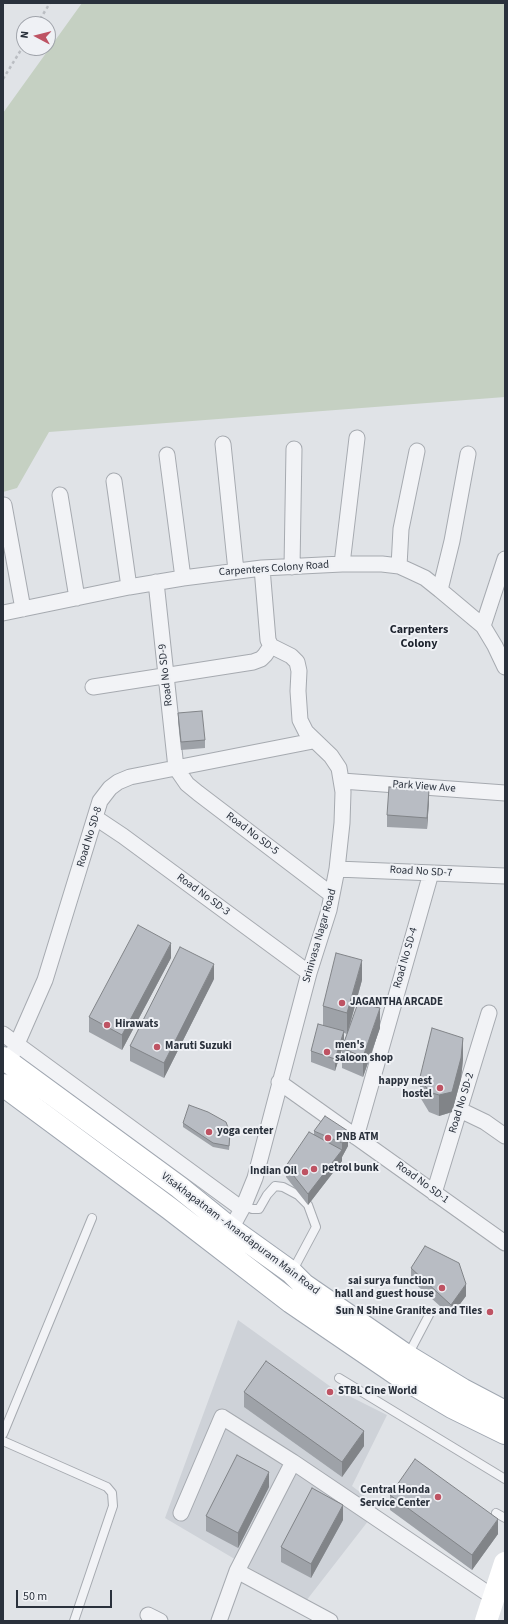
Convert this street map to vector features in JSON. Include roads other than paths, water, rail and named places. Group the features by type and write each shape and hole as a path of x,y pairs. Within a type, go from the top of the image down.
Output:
{"main road":[{"name":"Visakhapatnam - Anandapuram Main Road","path":"10,1055 232,1229 291,1272 304,1284 407,1356 463,1390 505,1412"},
{"name":"Visakhapatnam - Anandapuram Main Road","path":"3,1085 169,1208 291,1302 398,1375 452,1406 505,1433"},
{"path":"486,1621 505,1563"}],"street":[{"path":"342,564 357,438"},
{"path":"223,444 236,572"},
{"path":"292,567 294,449"},
{"path":"399,566 401,529 417,451"},
{"path":"440,590 452,541 468,454"},
{"path":"167,455 183,578"},
{"path":"114,481 129,587"},
{"path":"60,495 77,598"},
{"path":"4,505 23,610"},
{"path":"483,626 505,559"},
{"name":"Carpenters Colony Road","path":"3,613 129,587 183,578 262,568 342,564 382,564 399,566 425,578 483,626 505,667"},
{"path":"93,687 253,662 261,659 270,646 268,640 262,568"},
{"name":"Road No SD-9","path":"156,582 176,768"},
{"name":"Srinivasa Nagar Road","path":"232,1229 255,1178 308,973 323,930 337,868 342,823 342,781 340,768 331,756 313,741 306,732 300,720 298,691 299,671 297,662 291,656 270,646"},
{"name":"Road No SD-8","path":"10,1055 45,980 100,801 110,788 118,782 130,777 313,741"},
{"name":"Road No SD-5","path":"176,768 187,784 198,793 332,895"},
{"name":"Park View Ave","path":"342,781 505,793"},
{"name":"Road No SD-3","path":"96,818 123,836 308,973"},
{"name":"Road No SD-7","path":"337,868 505,876"},
{"name":"Road No SD-4","path":"356,1137 430,873"},
{"name":"Road No SD-2","path":"434,1192 489,1013"},
{"path":"3,1034 10,1055 243,1207"},
{"name":"Road No SD-1","path":"279,1082 505,1243"},
{"path":"460,1110 485,1122 505,1136"},
{"path":"181,1513 222,1417 293,1462 493,1597"},
{"path":"219,1621 237,1571 293,1462"},
{"path":"237,1571 330,1621"}],"lane":[{"path":"243,1207 259,1209 267,1195 275,1186 283,1187 298,1195 308,1205 316,1227 291,1272"},
{"path":"3,1434 92,1218"},
{"path":"407,1356 429,1315"},
{"path":"339,1378 505,1478"},
{"path":"3,1441 107,1487 112,1493 113,1506 74,1621"},
{"path":"496,1513 505,1518"}],"place":[{"name":"JAGANTHA ARCADE","path":"342,1003"},
{"name":"Hirawats","path":"107,1025"},
{"name":"Maruti Suzuki","path":"157,1047"},
{"name":"men's saloon shop","path":"327,1052"},
{"name":"happy nest hostel","path":"440,1088"},
{"name":"yoga center","path":"209,1132"},
{"name":"PNB ATM","path":"328,1138"},
{"name":"petrol bunk","path":"314,1169"},
{"name":"Indian Oil","path":"305,1172"},
{"name":"sai surya function hall and guest house","path":"442,1288"},
{"name":"Sun N Shine Granites and Tiles","path":"490,1312"},
{"name":"STBL Cine World","path":"330,1392"},
{"name":"Central Honda Service Center","path":"438,1497"}],"district":[{"name":"Carpenters Colony","path":"419,637"}]}
